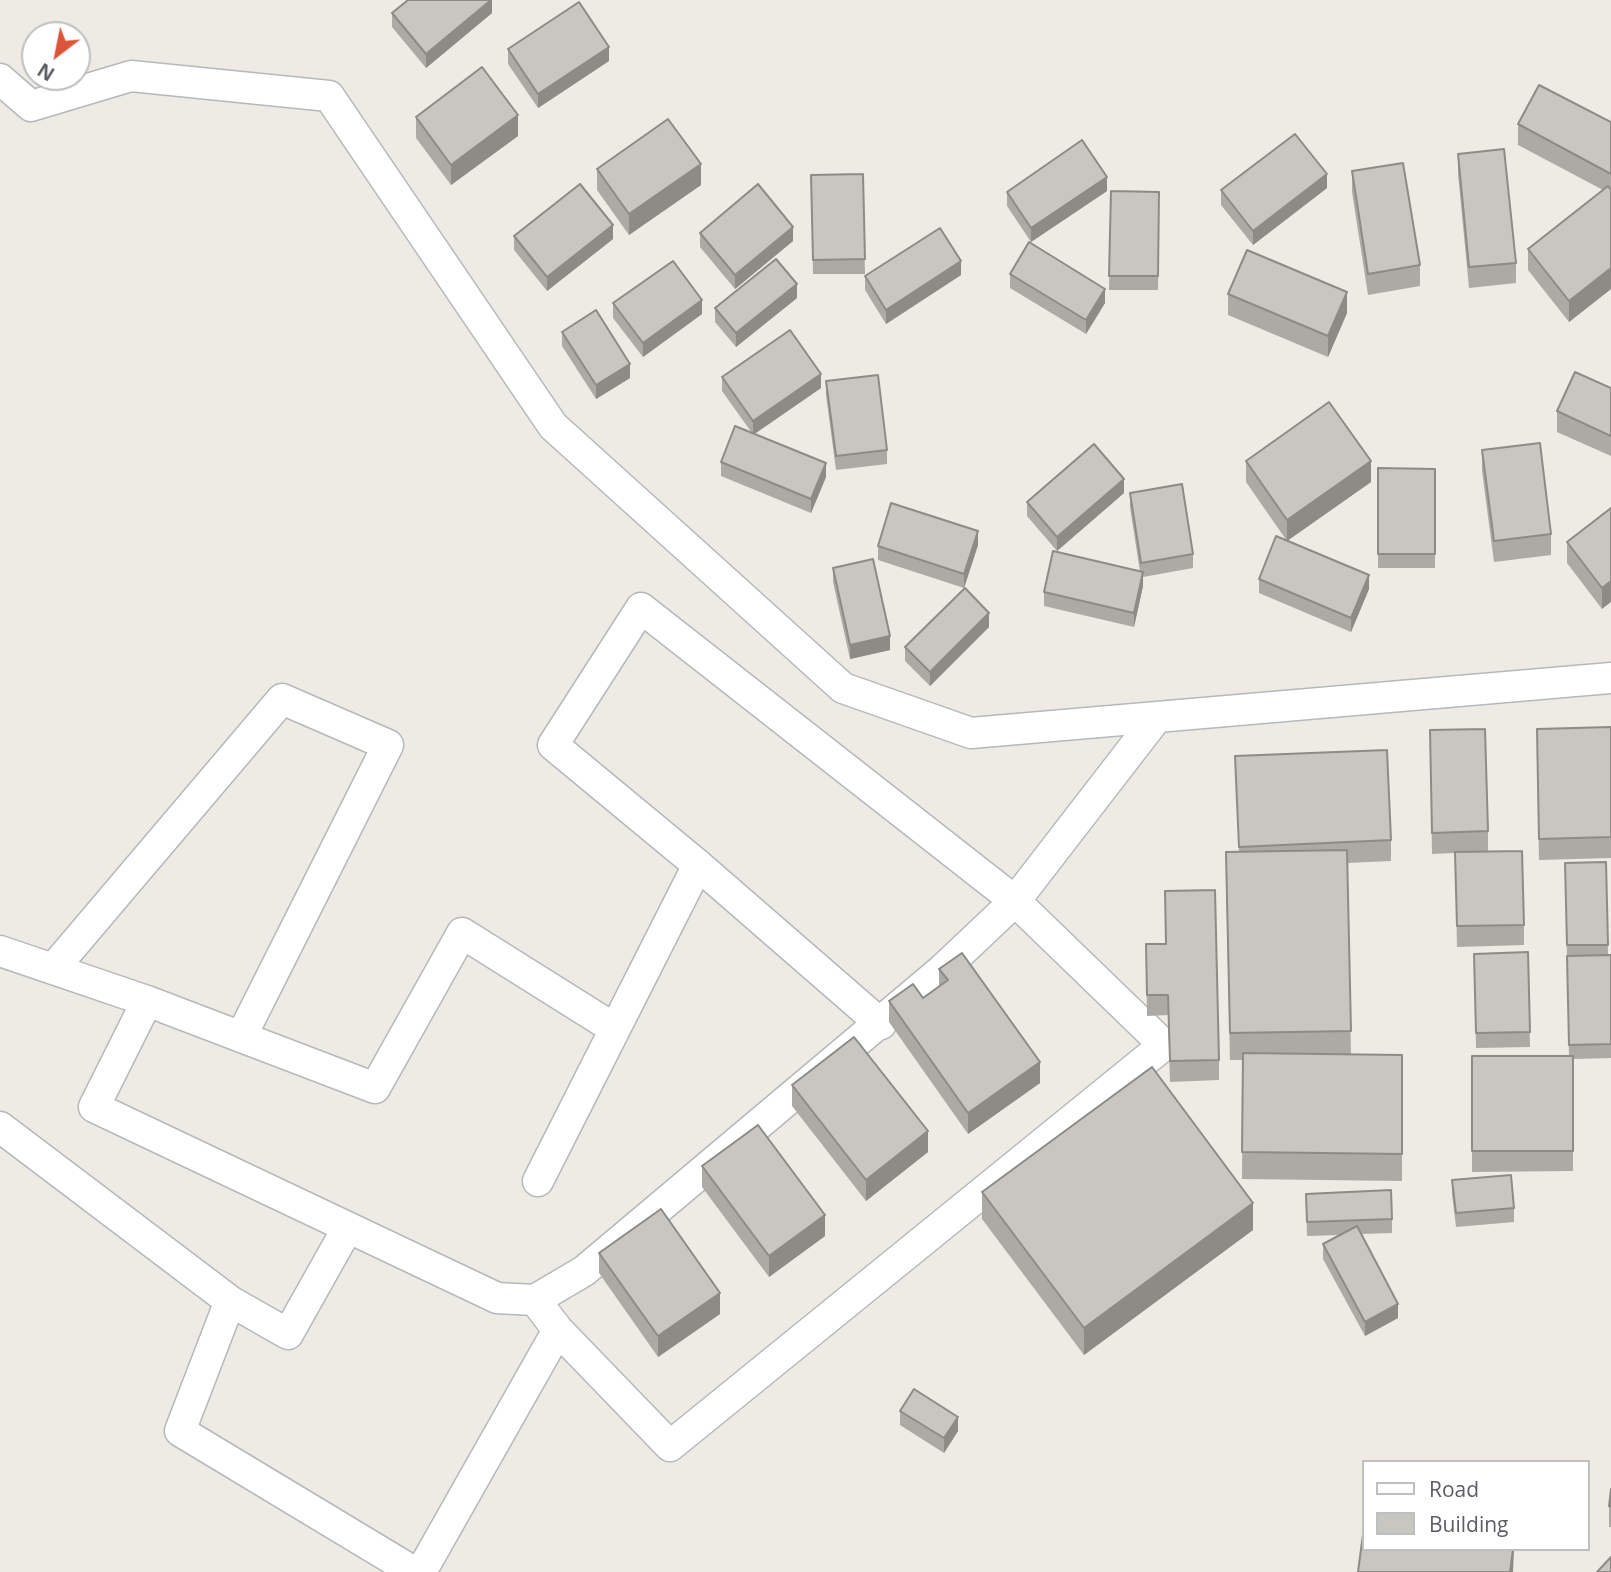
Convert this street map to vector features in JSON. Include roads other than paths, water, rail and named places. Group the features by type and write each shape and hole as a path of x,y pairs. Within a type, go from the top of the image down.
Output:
{"street":[{"path":"0,79 31,106 131,76 329,96 554,426 844,688 971,733 1611,678"},
{"path":"535,1300 558,1330 670,1446 1164,1045 1015,901 641,608 553,746 698,865 881,1024"},
{"path":"53,969 282,699 388,745 241,1037"},
{"path":"147,1000 94,1107 498,1298 535,1300 584,1271 942,970 1015,901 1157,717"},
{"path":"538,1181 698,865"},
{"path":"0,951 147,1000 375,1088 462,933 615,1028"},
{"path":"0,1128 230,1301 288,1334 348,1228"},
{"path":"230,1301 180,1431 414,1572"},
{"path":"421,1572 558,1330"}]}
